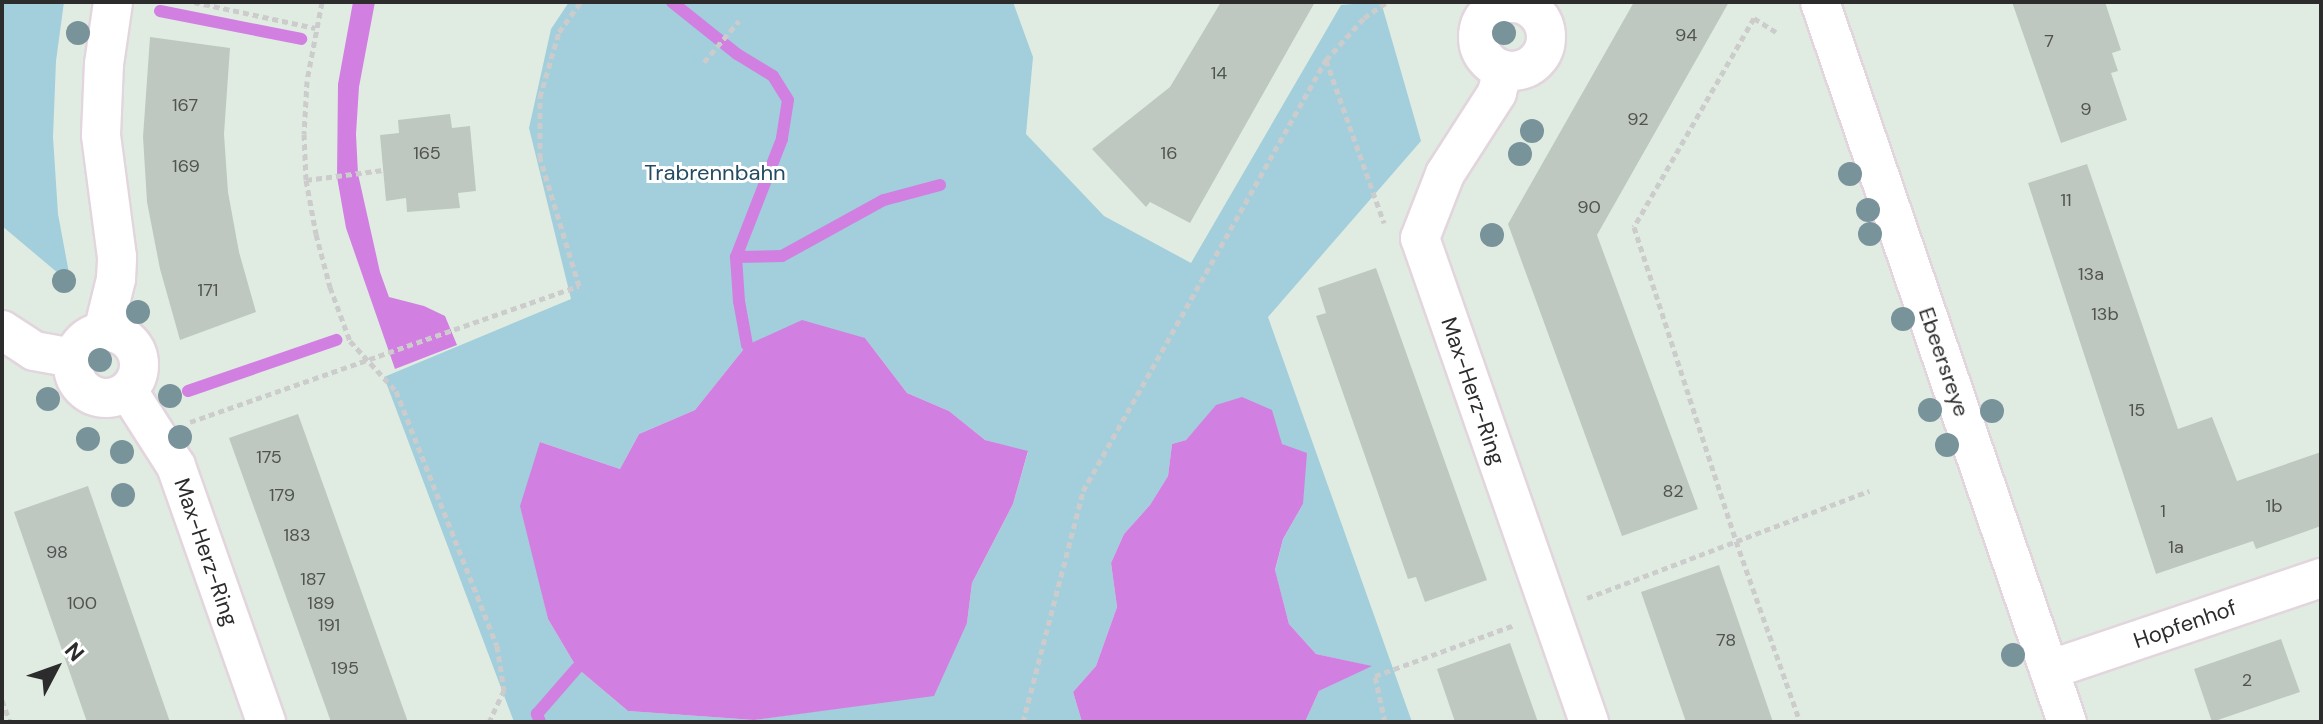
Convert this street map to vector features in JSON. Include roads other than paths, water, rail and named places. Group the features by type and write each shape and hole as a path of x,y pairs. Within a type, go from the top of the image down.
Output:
{"street":[{"path":"103,332 116,279 117,257 101,135 104,64 113,2"},
{"name":"Ebeersreye","path":"1820,2 2067,722"},
{"path":"1510,3 1551,11 1540,56 1527,67 1503,70 1489,62 1479,44 1480,26 1490,6 1510,3"},
{"name":"Max-Herz-Ring","path":"1503,70 1497,93 1445,174 1420,238 1589,722"},
{"path":"2,330 34,351 73,358"},
{"path":"103,332 123,336 137,352 139,373 128,391 109,398 88,394 75,378 73,358 84,339 103,332"},
{"name":"Max-Herz-Ring","path":"128,391 176,466 266,722"},
{"name":"Hopfenhof","path":"2049,670 2321,578"}],"waterway":[{"path":"672,2 737,54 773,76 788,100 782,139 736,257 739,301 747,345"},
{"path":"160,11 301,39"},
{"path":"736,257 782,256 884,200 940,185"},
{"path":"188,391 336,340"},
{"path":"540,722 537,714 577,668"}],"park label":[{"name":"Trabrennbahn","path":"715,173"}]}
